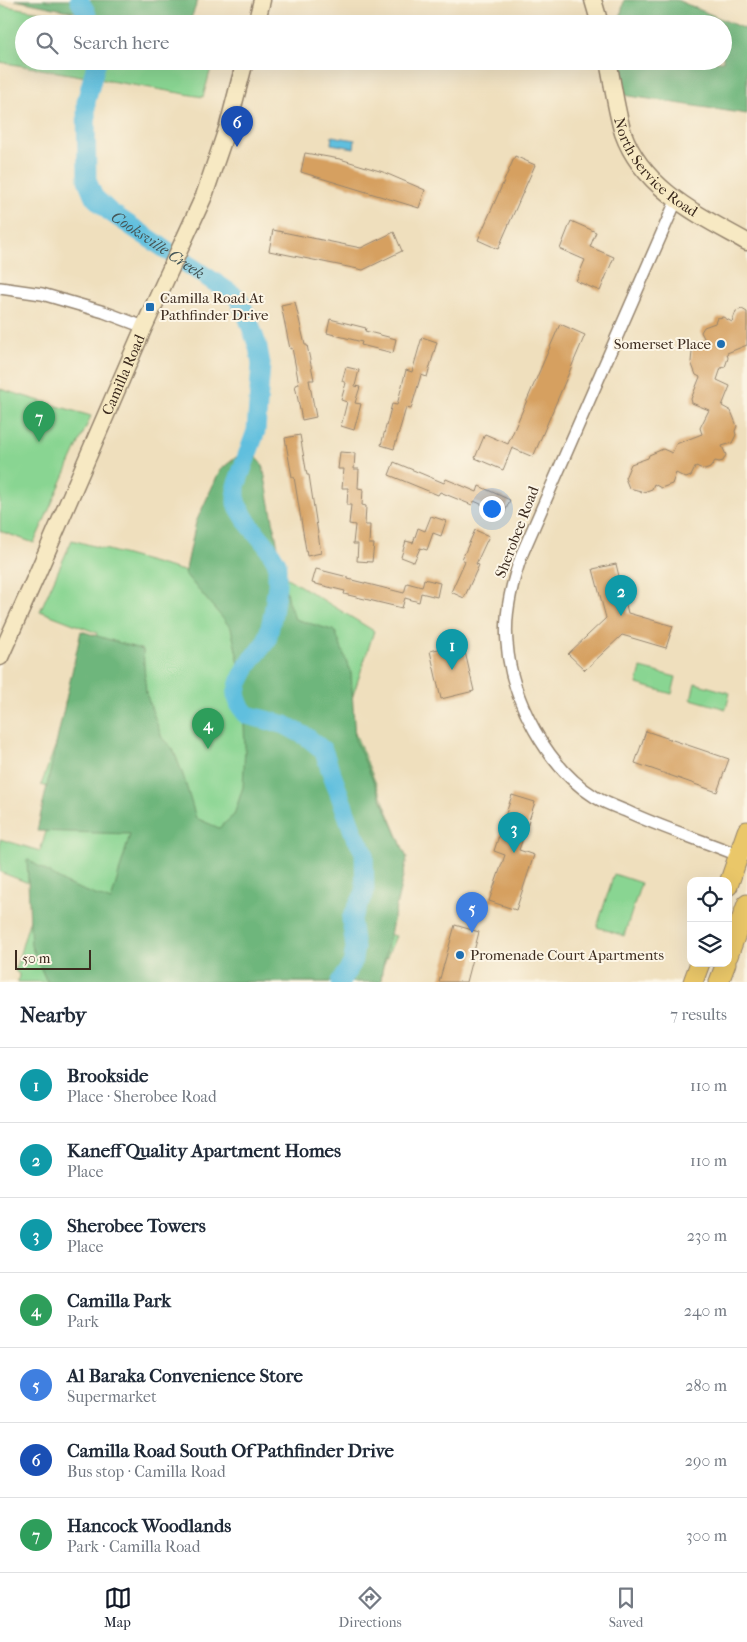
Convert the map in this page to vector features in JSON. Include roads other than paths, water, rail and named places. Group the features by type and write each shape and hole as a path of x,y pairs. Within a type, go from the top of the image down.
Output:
{"main road":[{"path":"732,878 743,857 747,831"},
{"path":"732,945 747,904"},
{"path":"694,982 699,967"},
{"path":"719,982 725,967"}],"street":[{"path":"258,15 262,0"},
{"path":"593,0 597,15"},
{"name":"Camilla Road","path":"1,651 38,572 144,327 204,196 228,126 244,70"},
{"name":"North Service Road","path":"610,70 623,132 632,152 647,174 676,201 747,242"},
{"name":"Sherobee Road","path":"676,201 522,554 512,586 507,644 514,678 524,710 544,746 567,774 597,798 649,822 743,857"},
{"path":"0,288 42,294 104,312 144,327"}],"water":[{"path":"332,136 355,140 354,148 331,144"}],"waterway":[{"name":"Cooksville Creek","path":"79,0 87,15"},
{"name":"Cooksville Creek","path":"95,70 86,102 87,180 94,197 110,212 238,298 247,316 258,347 261,364 256,431 236,486 236,503 277,563 277,585 267,640 248,665 239,683 236,695 240,706 247,715 285,725 307,737 323,750 354,834 364,852 365,892 351,919 355,948 352,964 340,982"}],"place":[{"name":"Camilla Road South Of Pathfinder Drive","path":"237,147"},
{"name":"Camilla Road At Pathfinder Drive","path":"150,307"},
{"name":"Somerset Place","path":"721,344"},
{"name":"Hancock Woodlands","path":"39,442"},
{"name":"Kaneff Quality Apartment Homes","path":"621,616"},
{"name":"Brookside","path":"452,670"},
{"name":"Camilla Park","path":"208,749"},
{"name":"Sherobee Towers","path":"514,853"},
{"name":"Al Baraka Convenience Store","path":"472,933"},
{"name":"Promenade Court Apartments","path":"460,955"}]}
